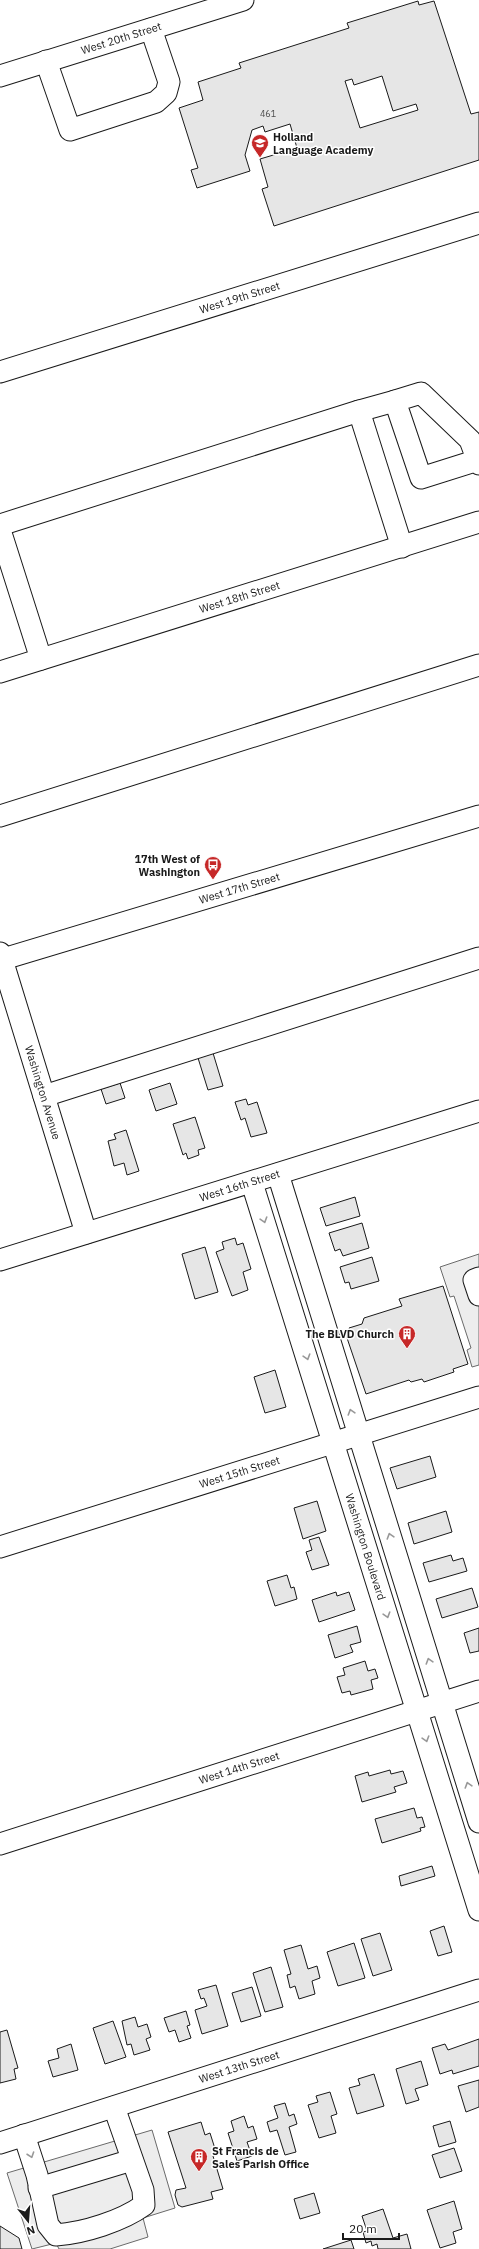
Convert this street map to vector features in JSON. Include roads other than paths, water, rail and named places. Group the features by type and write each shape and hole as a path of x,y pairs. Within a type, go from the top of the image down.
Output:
{"street":[{"name":"West 20th Street","path":"0,76 243,0"},
{"path":"46,61 70,130 156,102 166,93 169,82 151,29"},
{"name":"West 19th Street","path":"0,372 479,223"},
{"path":"0,525 359,411 421,393 470,440 478,462 422,478 395,401"},
{"path":"359,411 402,547"},
{"name":"West 18th Street","path":"0,672 479,522"},
{"path":"0,530 41,659"},
{"path":"0,816 479,665"},
{"name":"West 17th Street","path":"1,957 479,816"},
{"name":"Washington Avenue","path":"1,957 86,1233"},
{"path":"44,1096 479,958"},
{"name":"West 16th Street","path":"0,1260 252,1183 479,1111"},
{"path":"278,1174 479,1822"},
{"name":"Washington Boulevard","path":"252,1183 479,1910"},
{"path":"479,1278 474,1280 479,1295"},
{"name":"West 15th Street","path":"0,1547 479,1397"},
{"name":"West 14th Street","path":"0,1844 479,1691"},
{"name":"West 13th Street","path":"0,2143 479,1990"},
{"path":"24,2135 38,2182 48,2225 56,2235 71,2234 131,2214 144,2205 143,2190 114,2107"},
{"path":"38,2182 129,2152"}],"place":[{"name":"Holland Language Academy","path":"260,158"},
{"name":"17th West of Washington","path":"213,880"},
{"name":"The BLVD Church","path":"407,1349"},
{"name":"St Francis de Sales Parish Office","path":"199,2172"}]}
